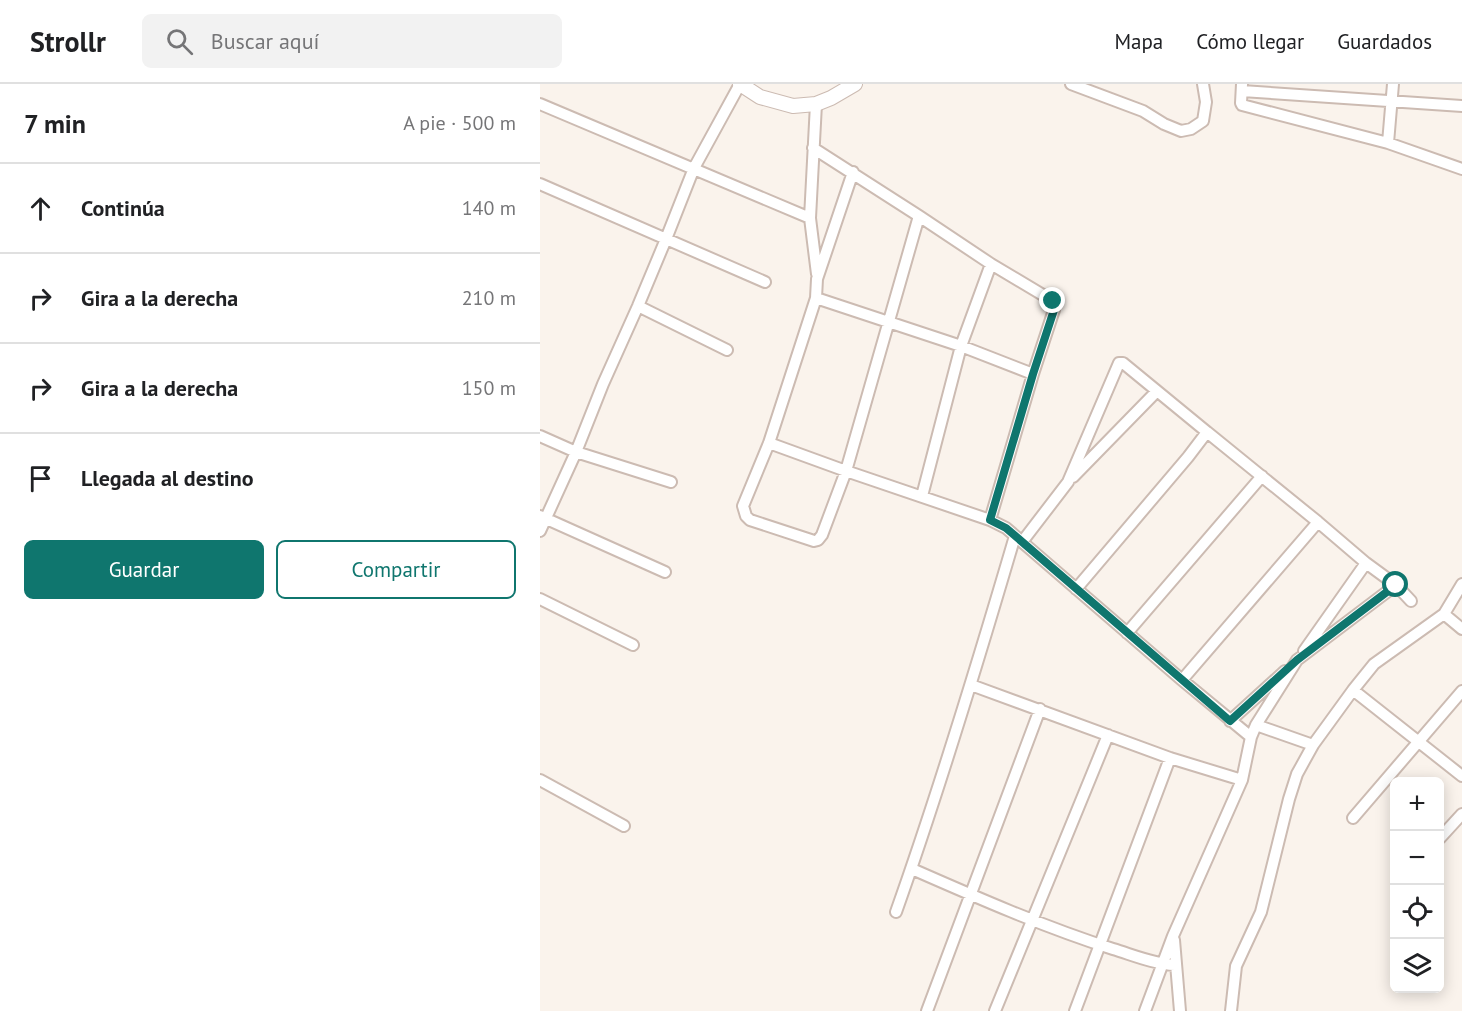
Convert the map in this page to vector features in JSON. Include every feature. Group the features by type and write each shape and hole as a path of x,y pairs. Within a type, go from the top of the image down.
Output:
{"street":[{"path":"540,531 543,517 576,452 694,168 740,84 759,97 793,106 816,104 855,84"},
{"path":"1071,84 1143,111 1164,124 1181,130 1191,129 1203,121 1206,102 1203,84"},
{"path":"1388,143 1393,84"},
{"path":"1462,106 1242,87 1241,103 1388,143 1462,169"},
{"path":"540,104 810,218"},
{"path":"816,104 810,218 817,279 816,298 769,443 743,506 750,520 814,540 818,540 822,535 846,471 919,216"},
{"path":"813,148 991,264 1053,301 1054,310 990,520"},
{"path":"817,279 853,172"},
{"path":"540,184 765,282"},
{"path":"922,496 961,346 991,264"},
{"path":"816,298 961,346 1033,374"},
{"path":"638,306 727,350"},
{"path":"1068,482 1117,364 1123,363 1366,563 1396,585 1411,601"},
{"path":"896,912 912,869 1018,539 1068,482 1157,391"},
{"path":"1076,589 1207,432"},
{"path":"540,436 576,452 671,482"},
{"path":"769,443 990,520 1006,528 1251,737"},
{"path":"1127,633 1262,476"},
{"path":"543,517 665,572"},
{"path":"1182,680 1318,522"},
{"path":"1145,1011 1173,936 1242,780 1251,737 1256,725 1297,660 1366,563"},
{"path":"1231,1011 1236,966 1262,912 1297,774 1313,745 1374,664 1444,614 1462,584"},
{"path":"1230,721 1297,660 1396,585"},
{"path":"540,599 633,645"},
{"path":"1444,614 1462,630"},
{"path":"971,685 1170,758 1242,780"},
{"path":"1353,690 1462,776"},
{"path":"1353,818 1462,691"},
{"path":"927,1011 1041,710"},
{"path":"1256,725 1313,745"},
{"path":"995,1011 1108,735"},
{"path":"1075,1011 1170,758"},
{"path":"540,780 624,826"},
{"path":"1444,834 1462,814"},
{"path":"912,869 1033,921 1100,945 1163,964 1175,965"},
{"path":"1173,936 1180,1011"}],"route":[{"path":"1053,301 1054,310 990,520 1006,528 1230,721 1297,660 1396,585"}]}
